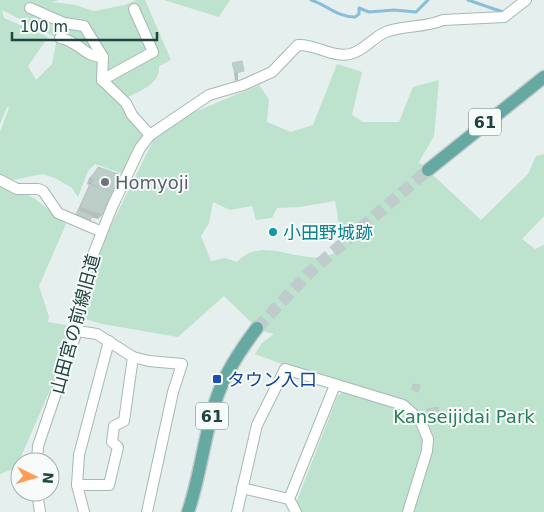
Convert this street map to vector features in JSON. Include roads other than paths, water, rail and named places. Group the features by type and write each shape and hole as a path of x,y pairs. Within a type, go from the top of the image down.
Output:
{"main road":[{"name":"61","path":"428,170 544,77"},
{"name":"61","path":"188,512 200,474 217,396 240,351 257,328"}],"street":[{"name":"山田宮の前線旧道","path":"38,452 38,446 77,331 82,287 126,175 140,148 150,136 217,91 243,85 272,72 298,46 313,46 337,54 350,54 387,32 434,24 443,20 504,17 526,0"},
{"path":"30,8 64,23 84,26 102,57 102,80 126,103 132,116 150,136"},
{"path":"102,80 153,52 134,10"},
{"path":"60,38 72,40 96,57 102,57"},
{"path":"0,180 17,189 38,189 43,191 58,213 102,232"},
{"path":"77,331 97,334 134,357 149,361 182,364 173,392 148,512"},
{"path":"84,512 77,485 78,462 85,428 109,341"},
{"path":"77,485 109,485 118,447 112,442 114,426 124,420 134,357"},
{"path":"237,512 257,425 285,369 402,405 413,412 422,422 428,439 427,452 408,512"},
{"path":"296,512 290,499 335,385"},
{"path":"242,488 290,499"}],"waterway":[{"path":"311,0 337,13 355,17 359,14 359,8 369,12 394,10 416,12 428,0"},
{"path":"468,0 503,12"}],"tunnel":[{"path":"257,328 311,271 428,170"}],"place":[{"name":"Homyoji","path":"105,182"},
{"name":"小田野城跡","path":"273,232"},
{"name":"タウン入口","path":"217,379"}],"park label":[{"name":"Kanseijidai Park","path":"464,416"}]}
